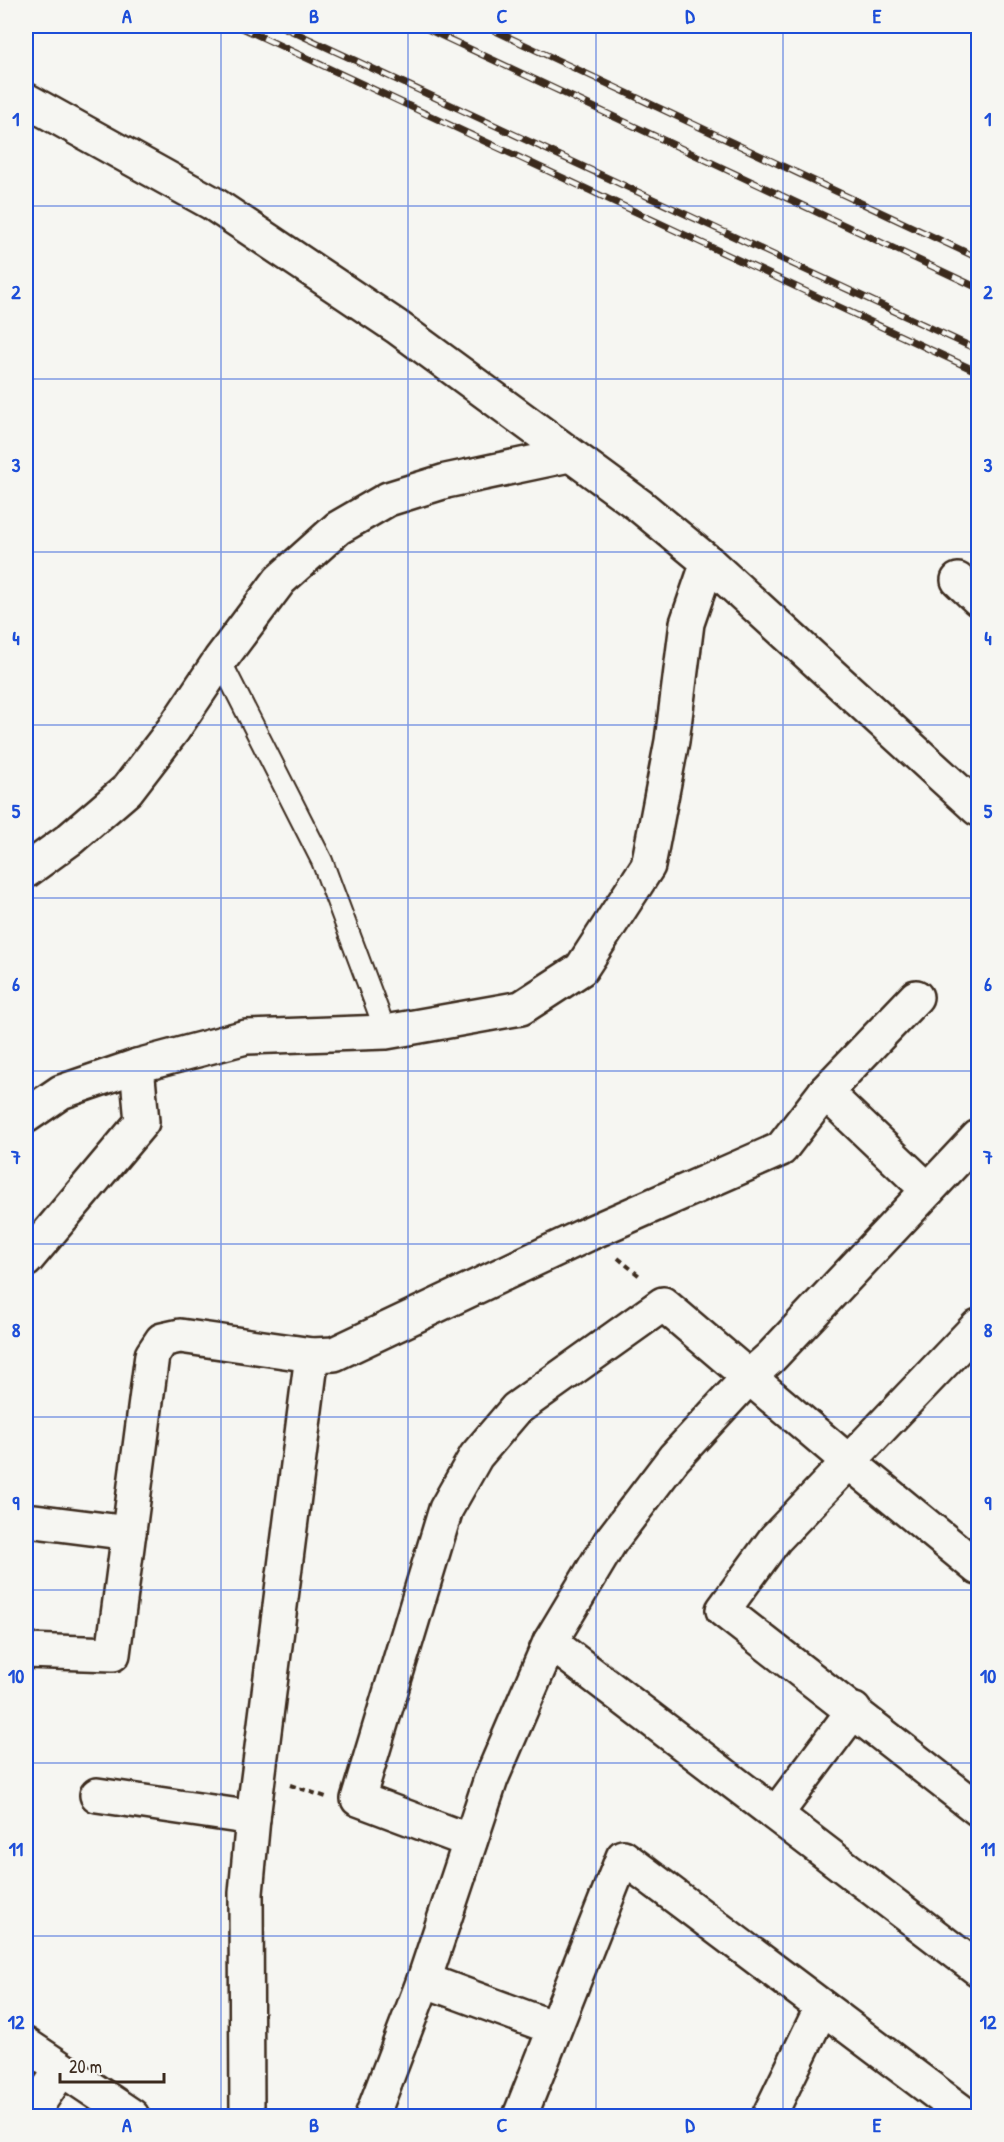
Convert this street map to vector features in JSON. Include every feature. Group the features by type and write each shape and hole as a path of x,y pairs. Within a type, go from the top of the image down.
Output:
{"street":[{"path":"26,100 212,203 397,327 639,504 708,562 978,809"},
{"path":"26,871 70,839 127,790 173,730 220,660 280,580 338,528 388,499 446,481 569,454"},
{"path":"26,1116 61,1092 137,1066 246,1037 386,1032 521,1008 582,969 648,866 672,741 687,623 708,562"},
{"path":"26,1652 113,1654 152,1355 162,1340 180,1336 312,1355 334,1354 590,1233 781,1149 825,1092 916,997"},
{"path":"26,1260 142,1122 137,1066"},
{"path":"825,1092 928,1190"},
{"path":"372,2116 424,1980 491,1779 550,1642 610,1542 674,1458 978,1137"},
{"path":"470,1841 358,1799 446,1509 476,1456 516,1409 663,1304 978,1568"},
{"path":"978,1326 775,1539 723,1610 978,1809"},
{"path":"247,2116 246,1893 258,1775 312,1355"},
{"path":"35,1521 129,1533"},
{"path":"550,1642 978,1969"},
{"path":"776,1814 854,1710"},
{"path":"98,1795 253,1818"},
{"path":"520,2116 623,1857 967,2116"},
{"path":"424,1980 554,2028"},
{"path":"769,2116 822,2007"},
{"path":"26,2045 132,2116"},
{"path":"30,2116 62,2070"}],"lane":[{"path":"220,660 322,861 386,1032"}],"path":[{"path":"590,1233 654,1289 663,1304"},
{"path":"258,1775 344,1802 358,1799"}],"railway":[{"path":"238,26 978,372"},
{"path":"281,26 978,350"},
{"path":"421,26 978,288"},
{"path":"485,26 978,258"}]}
